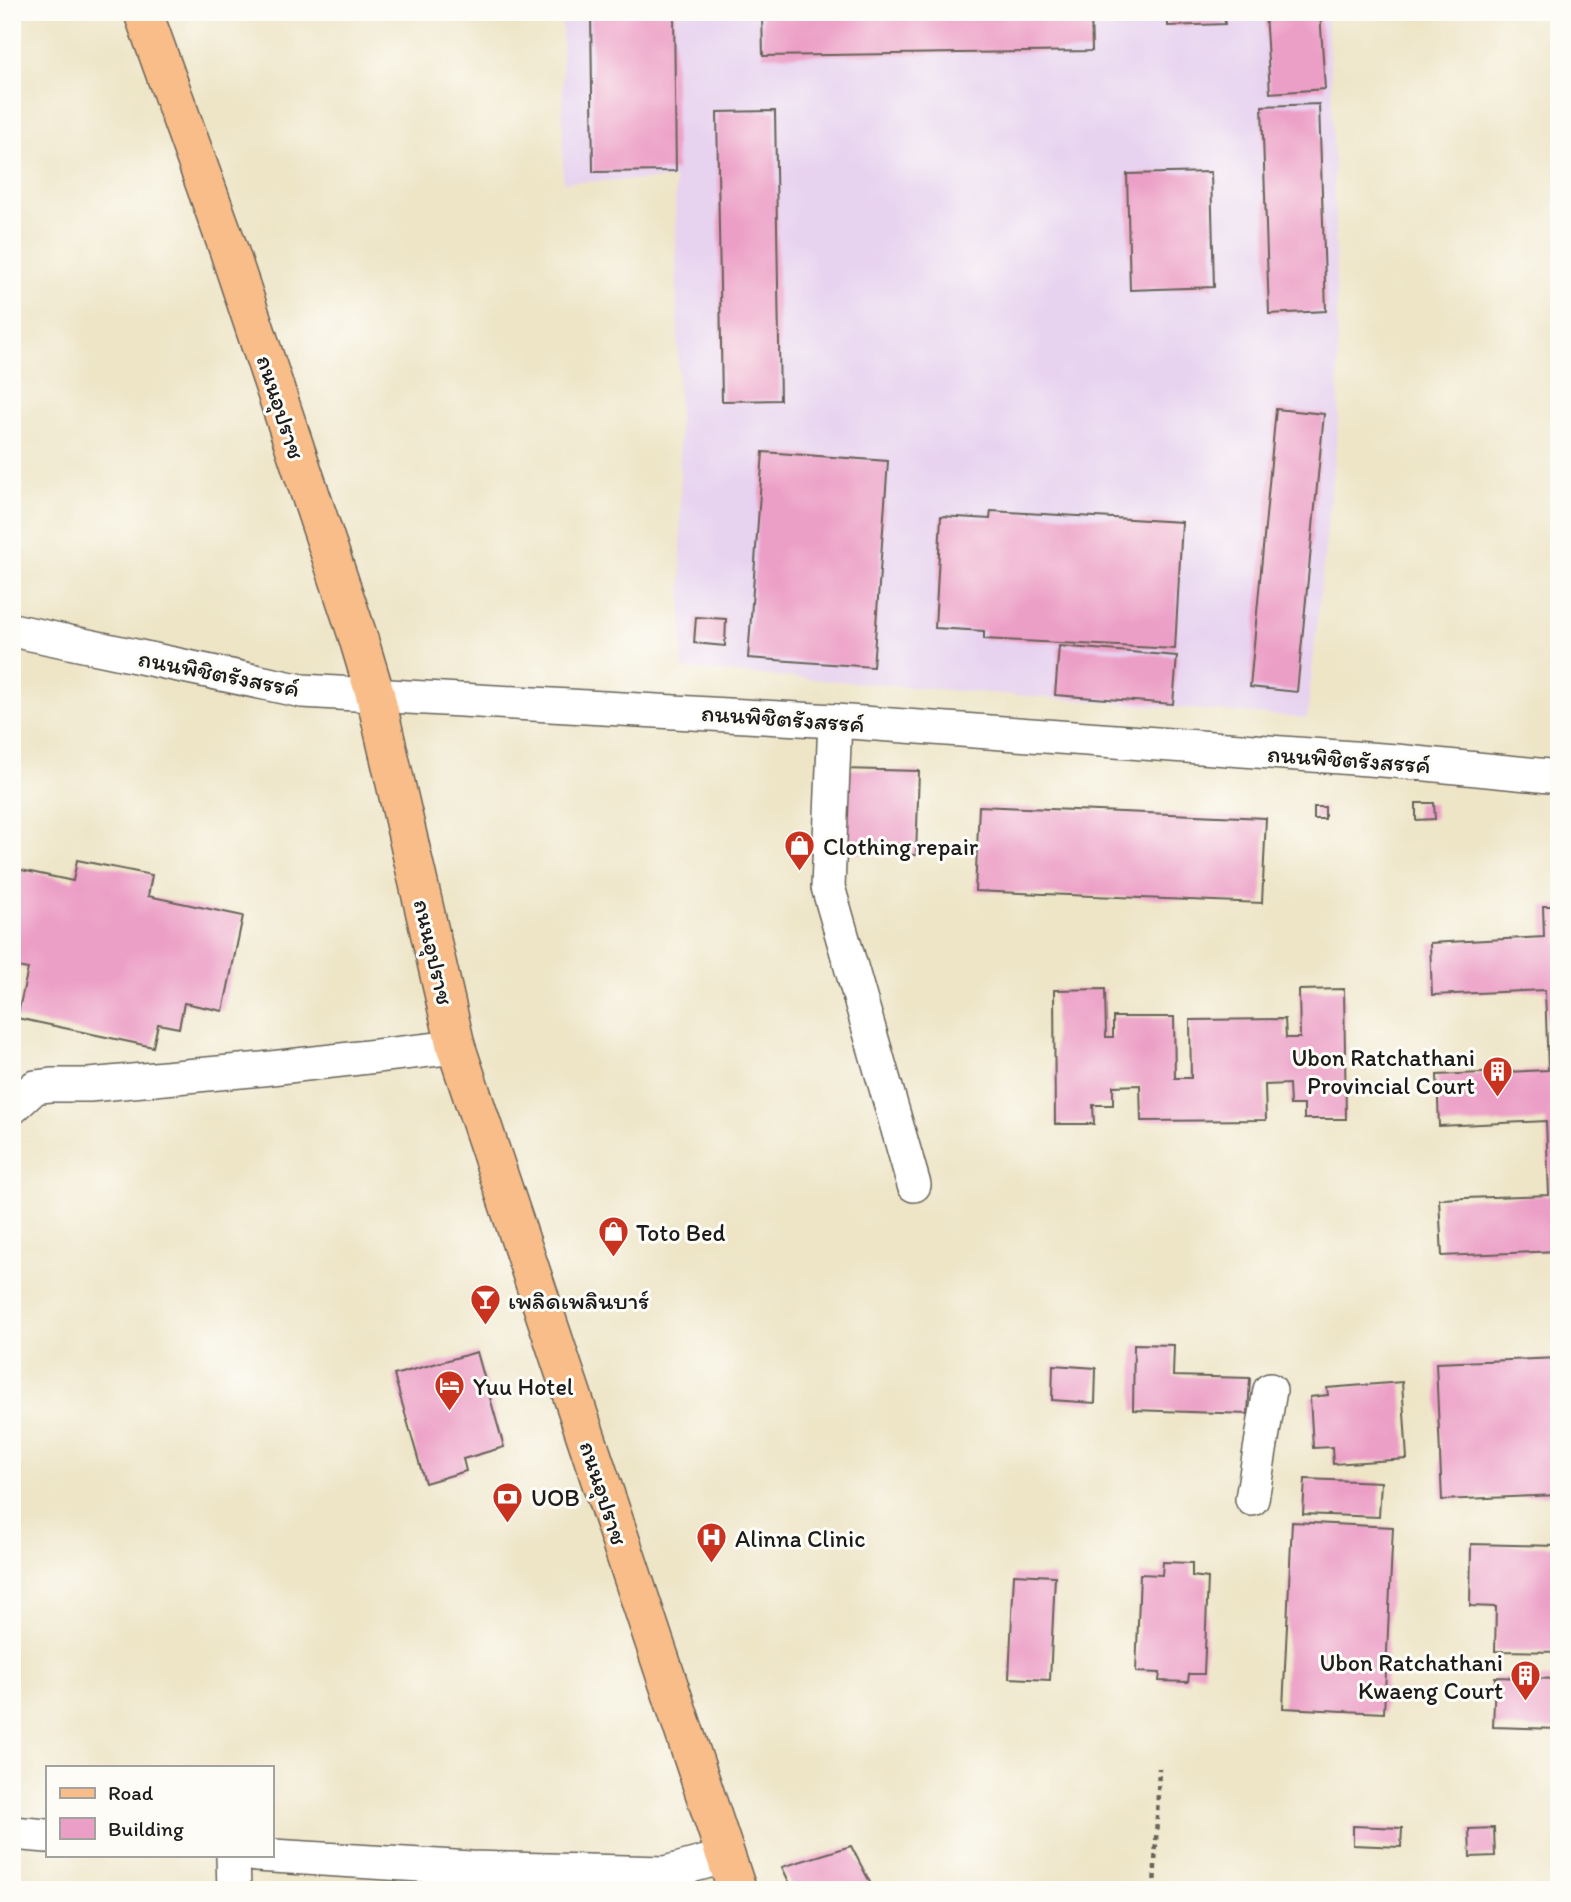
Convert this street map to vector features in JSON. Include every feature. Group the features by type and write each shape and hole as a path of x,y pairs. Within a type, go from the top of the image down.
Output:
{"main road":[{"name":"ถนนอุปราช","path":"143,12 228,248 375,694 456,1047 730,1874"}],"street":[{"name":"ถนนพิชิตรังสรรค์","path":"12,630 302,691 835,721 1396,761 1559,777"},
{"path":"835,721 828,887 914,1185"},
{"path":"12,1108 35,1087 51,1084 89,1084 262,1069 456,1047"},
{"path":"1252,1499 1270,1390"},
{"path":"12,1833 46,1836"},
{"path":"233,1856 234,1890"},
{"path":"265,1856 472,1879 665,1873 730,1874"}],"path":[{"path":"1154,1890 1159,1768"}],"shaded area":[{"path":"562,12 1326,12 1332,90 1339,415 1307,718 683,669 675,179 563,182"}],"building":[{"path":"591,12 674,12 676,171 593,172"},
{"path":"762,12 1091,12 1092,51 763,56"},
{"path":"1168,12 1224,12 1225,24 1168,26"},
{"path":"1265,12 1320,12 1325,89 1270,93"},
{"path":"1319,104 1326,311 1269,314 1262,106"},
{"path":"775,111 780,400 722,401 717,112"},
{"path":"1211,172 1214,287 1130,290 1127,174"},
{"path":"1276,409 1324,414 1297,692 1250,687"},
{"path":"763,452 888,461 873,667 748,658"},
{"path":"991,511 1182,522 1175,649 984,639 984,631 935,628 941,516 990,519"},
{"path":"696,617 726,619 725,646 694,643"},
{"path":"1059,646 1177,656 1173,704 1055,695"},
{"path":"843,769 919,771 916,855 841,853"},
{"path":"1416,803 1434,803 1435,819 1416,820"},
{"path":"979,806 1266,818 1262,903 975,891"},
{"path":"1314,807 1325,807 1325,819 1314,819"},
{"path":"77,860 152,875 148,896 243,916 223,1011 184,1003 179,1028 158,1024 153,1047 17,1018 28,969 12,966 12,868 73,881"},
{"name":"Ubon Ratchathani Provincial Court","path":"1543,906 1559,906 1559,1251 1442,1256 1439,1199 1549,1195 1546,1121 1439,1126 1437,1075 1548,1070 1545,990 1432,995 1430,943 1544,937"},
{"path":"1105,989 1106,1037 1113,1037 1113,1017 1174,1017 1175,1078 1191,1078 1190,1020 1285,1019 1286,1038 1300,1038 1299,990 1344,989 1346,1119 1304,1119 1304,1105 1290,1105 1289,1084 1265,1085 1266,1120 1141,1121 1140,1085 1113,1086 1113,1105 1093,1105 1094,1124 1055,1124 1054,990"},
{"path":"1134,1344 1174,1345 1173,1376 1250,1378 1248,1414 1133,1410"},
{"path":"477,1352 504,1447 463,1459 466,1471 425,1483 394,1375"},
{"path":"1559,1358 1559,1495 1442,1500 1436,1363"},
{"path":"1053,1365 1096,1368 1095,1403 1052,1400"},
{"path":"1402,1382 1407,1459 1333,1464 1332,1447 1313,1448 1310,1397 1328,1395 1327,1388"},
{"path":"1305,1479 1381,1482 1379,1517 1303,1514"},
{"path":"1292,1522 1393,1527 1384,1713 1283,1708"},
{"path":"1471,1544 1559,1546 1559,1652 1495,1651 1496,1607 1470,1606"},
{"path":"1163,1562 1192,1563 1192,1576 1208,1578 1204,1674 1189,1674 1188,1682 1159,1681 1160,1673 1136,1672 1140,1574 1162,1575"},
{"path":"1014,1574 1055,1576 1050,1680 1009,1678"},
{"name":"Ubon Ratchathani Kwaeng Court","path":"1495,1677 1559,1679 1559,1729 1493,1727"},
{"path":"1353,1826 1402,1828 1401,1847 1353,1845"},
{"path":"1494,1828 1495,1856 1470,1857 1469,1829"},
{"path":"851,1846 874,1890 793,1890 782,1867"}],"place":[{"name":"Clothing repair","path":"800,873"},
{"name":"Ubon Ratchathani Provincial Court","path":"1498,1098"},
{"name":"Toto Bed","path":"613,1259"},
{"name":"เพลิดเพลินบาร์","path":"485,1327"},
{"name":"Yuu Hotel","path":"450,1413"},
{"name":"UOB","path":"508,1524"},
{"name":"Alinna Clinic","path":"712,1565"},
{"name":"Ubon Ratchathani Kwaeng Court","path":"1526,1703"}]}
